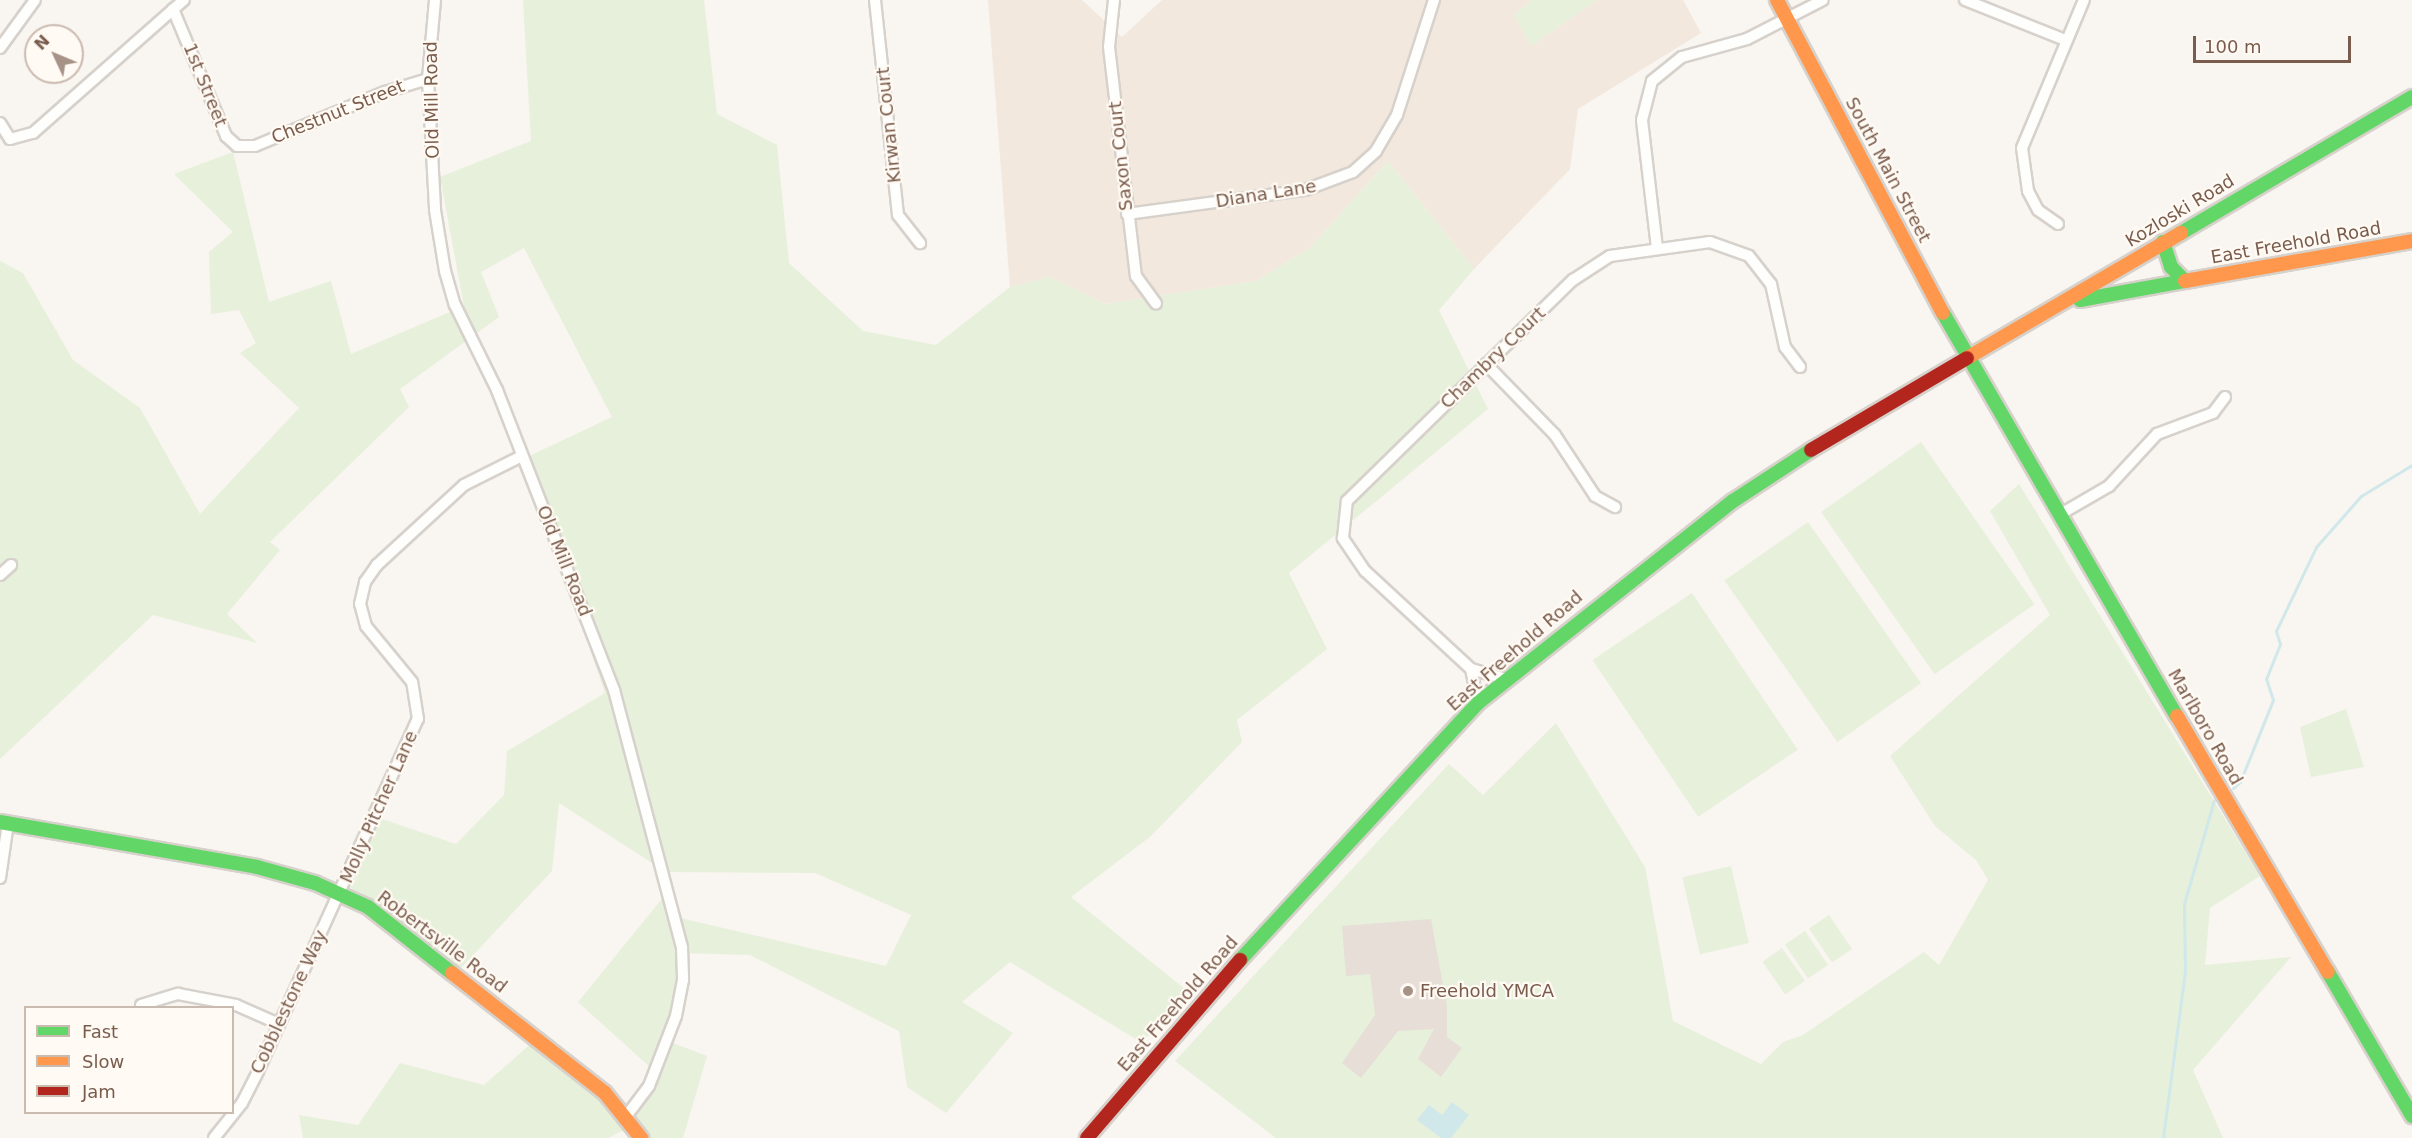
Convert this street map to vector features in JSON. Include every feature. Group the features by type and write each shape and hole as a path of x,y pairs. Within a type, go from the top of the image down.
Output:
{"main road":[{"name":"South Main Street","path":"1777,0 1966,358"},
{"name":"Kozloski Road","path":"1966,358 2412,97"},
{"name":"East Freehold Road","path":"2048,311 2098,294 2412,241"},
{"path":"2163,242 2171,267 2185,281"},
{"name":"Marlboro Road","path":"1966,358 2412,1116"},
{"name":"East Freehold Road","path":"1087,1138 1249,949 1478,703 1733,501 1844,428 1966,358"},
{"name":"Robertsville Road","path":"4,823 257,867 340,894 411,936 627,1115 641,1138"}],"street":[{"path":"0,48 35,0"},
{"path":"0,123 5,135 16,140 33,133 184,0"},
{"name":"Old Mill Road","path":"435,0 428,79 435,210 445,271 455,305 497,390 520,457 614,690 682,948 683,980 676,1016 650,1086 627,1115"},
{"name":"Kirwan Court","path":"875,0 898,215 920,243"},
{"name":"Saxon Court","path":"1114,0 1109,47 1127,214 1136,276 1156,304"},
{"name":"Diana Lane","path":"1127,214 1305,190 1353,172 1376,151 1397,116 1434,0"},
{"path":"1657,248 1642,120 1652,81 1682,57 1730,45 1823,0"},
{"path":"1965,0 2065,40"},
{"path":"2058,224 2038,210 2020,161 2026,135 2084,0"},
{"name":"1st Street","path":"172,9 226,136 237,146 248,148"},
{"name":"Chestnut Street","path":"248,148 384,92 428,79"},
{"name":"Chambry Court","path":"1506,679 1471,669 1365,572 1343,538 1347,501 1586,269 1610,256 1710,242 1749,256 1771,284 1785,347 1800,367"},
{"path":"1486,364 1555,435 1595,496 1615,507"},
{"path":"2059,515 2109,486 2157,434 2213,412 2225,397"},
{"name":"Molly Pitcher Lane","path":"340,894 418,713 409,677 366,626 360,604 365,582 377,565 464,485 520,457"},
{"path":"0,576 11,565"},
{"path":"1471,669 1478,703"},
{"path":"0,878 4,823"},
{"name":"Cobblestone Way","path":"234,1113 242,1103 340,894"},
{"path":"141,1005 177,994 236,1005 279,1024"},
{"name":"Cobblestone Way","path":"214,1138 233,1114"}],"shaded area":[{"path":"988,0 1082,0 1122,37 1162,0 1532,0 1514,15 1531,46 1597,0 1683,0 1701,33 1578,109 1570,169 1474,269 1388,161 1311,247 1256,281 1105,304 1050,277 1010,287"}],"green space":[{"path":"523,0 704,0 717,114 777,145 789,263 863,331 936,345 1010,287 1050,277 1105,304 1256,281 1311,247 1388,161 1474,269 1439,310 1488,409 1289,573 1327,649 1237,720 1242,742 1151,836 1071,897 1186,990 1142,1043 1010,962 962,1002 1013,1033 946,1113 907,1087 899,1031 750,955 682,953 665,1040 707,1056 683,1138 643,1138 636,1124 608,1138 303,1138 299,1115 358,1125 400,1063 484,1085 534,1041 623,1109 652,1069 578,1002 670,889 676,917 886,966 911,915 815,873 666,872 559,803 552,871 459,970 350,887 379,818 456,844 504,795 507,751 605,693 525,458 612,417 524,248 481,272 499,317 400,389 409,407 270,542 280,550 227,614 257,643 153,615 0,759 0,261 23,273 73,360 140,408 200,514 299,408 240,353 256,343 239,310 211,314 209,252 233,232 174,174 233,152 269,302 331,281 351,354 464,306 440,177 531,141"},
{"path":"1532,0 1597,0 1531,46 1514,15"},
{"path":"1921,442 2035,604 1935,674 1821,512"},
{"path":"2019,484 2260,876 2210,908 2205,965 2291,957 2193,1070 2223,1138 1276,1138 1175,1061 1449,764 1483,795 1556,723 1645,867 1673,1021 1761,1064 1783,1042 1803,1035 1924,952 1939,965 1988,880 1976,860 1935,826 1890,756 2050,615 1990,511"},
{"path":"1808,522 1921,683 1837,742 1724,581"},
{"path":"1692,593 1798,750 1698,817 1593,660"},
{"path":"2346,709 2364,767 2311,777 2300,727"},
{"path":"1731,866 1749,943 1700,954 1682,877"},
{"path":"1829,915 1852,949 1832,962 1809,928"},
{"path":"1805,931 1828,965 1808,978 1785,944"},
{"path":"1782,948 1805,981 1785,995 1762,962"}],"water":[{"path":"1452,1102 1469,1115 1451,1138 1441,1138 1417,1120 1429,1105 1442,1115"}],"building":[{"name":"Freehold YMCA","path":"1431,919 1447,1007 1447,1037 1462,1048 1441,1077 1418,1059 1434,1029 1398,1031 1361,1078 1342,1063 1375,1015 1370,974 1346,976 1342,926"}],"waterway":[{"path":"2233,788 2240,782 2273,700 2266,679 2280,644 2276,631 2316,547 2361,496 2412,465"},
{"path":"2163,1138 2185,971 2184,904 2214,800"}],"traffic: fast":[{"path":"2181,233 2412,97"},
{"path":"2163,242 2171,267 2185,281"},
{"path":"2080,300 2185,281"},
{"path":"1943,313 2177,716"},
{"path":"1240,960 1478,703 1733,501 1811,450"},
{"path":"0,822 257,867 315,883 368,907 452,973"},
{"path":"2328,972 2412,1116"}],"traffic: slow":[{"path":"1777,0 1943,313"},
{"path":"1967,358 2181,233"},
{"path":"2185,281 2412,241"},
{"path":"2177,716 2328,972"},
{"path":"452,973 605,1093 641,1138"}],"traffic: jam":[{"path":"1811,450 1967,358"},
{"path":"1087,1138 1240,960"}],"place":[{"name":"Freehold YMCA","path":"1408,991"}]}
